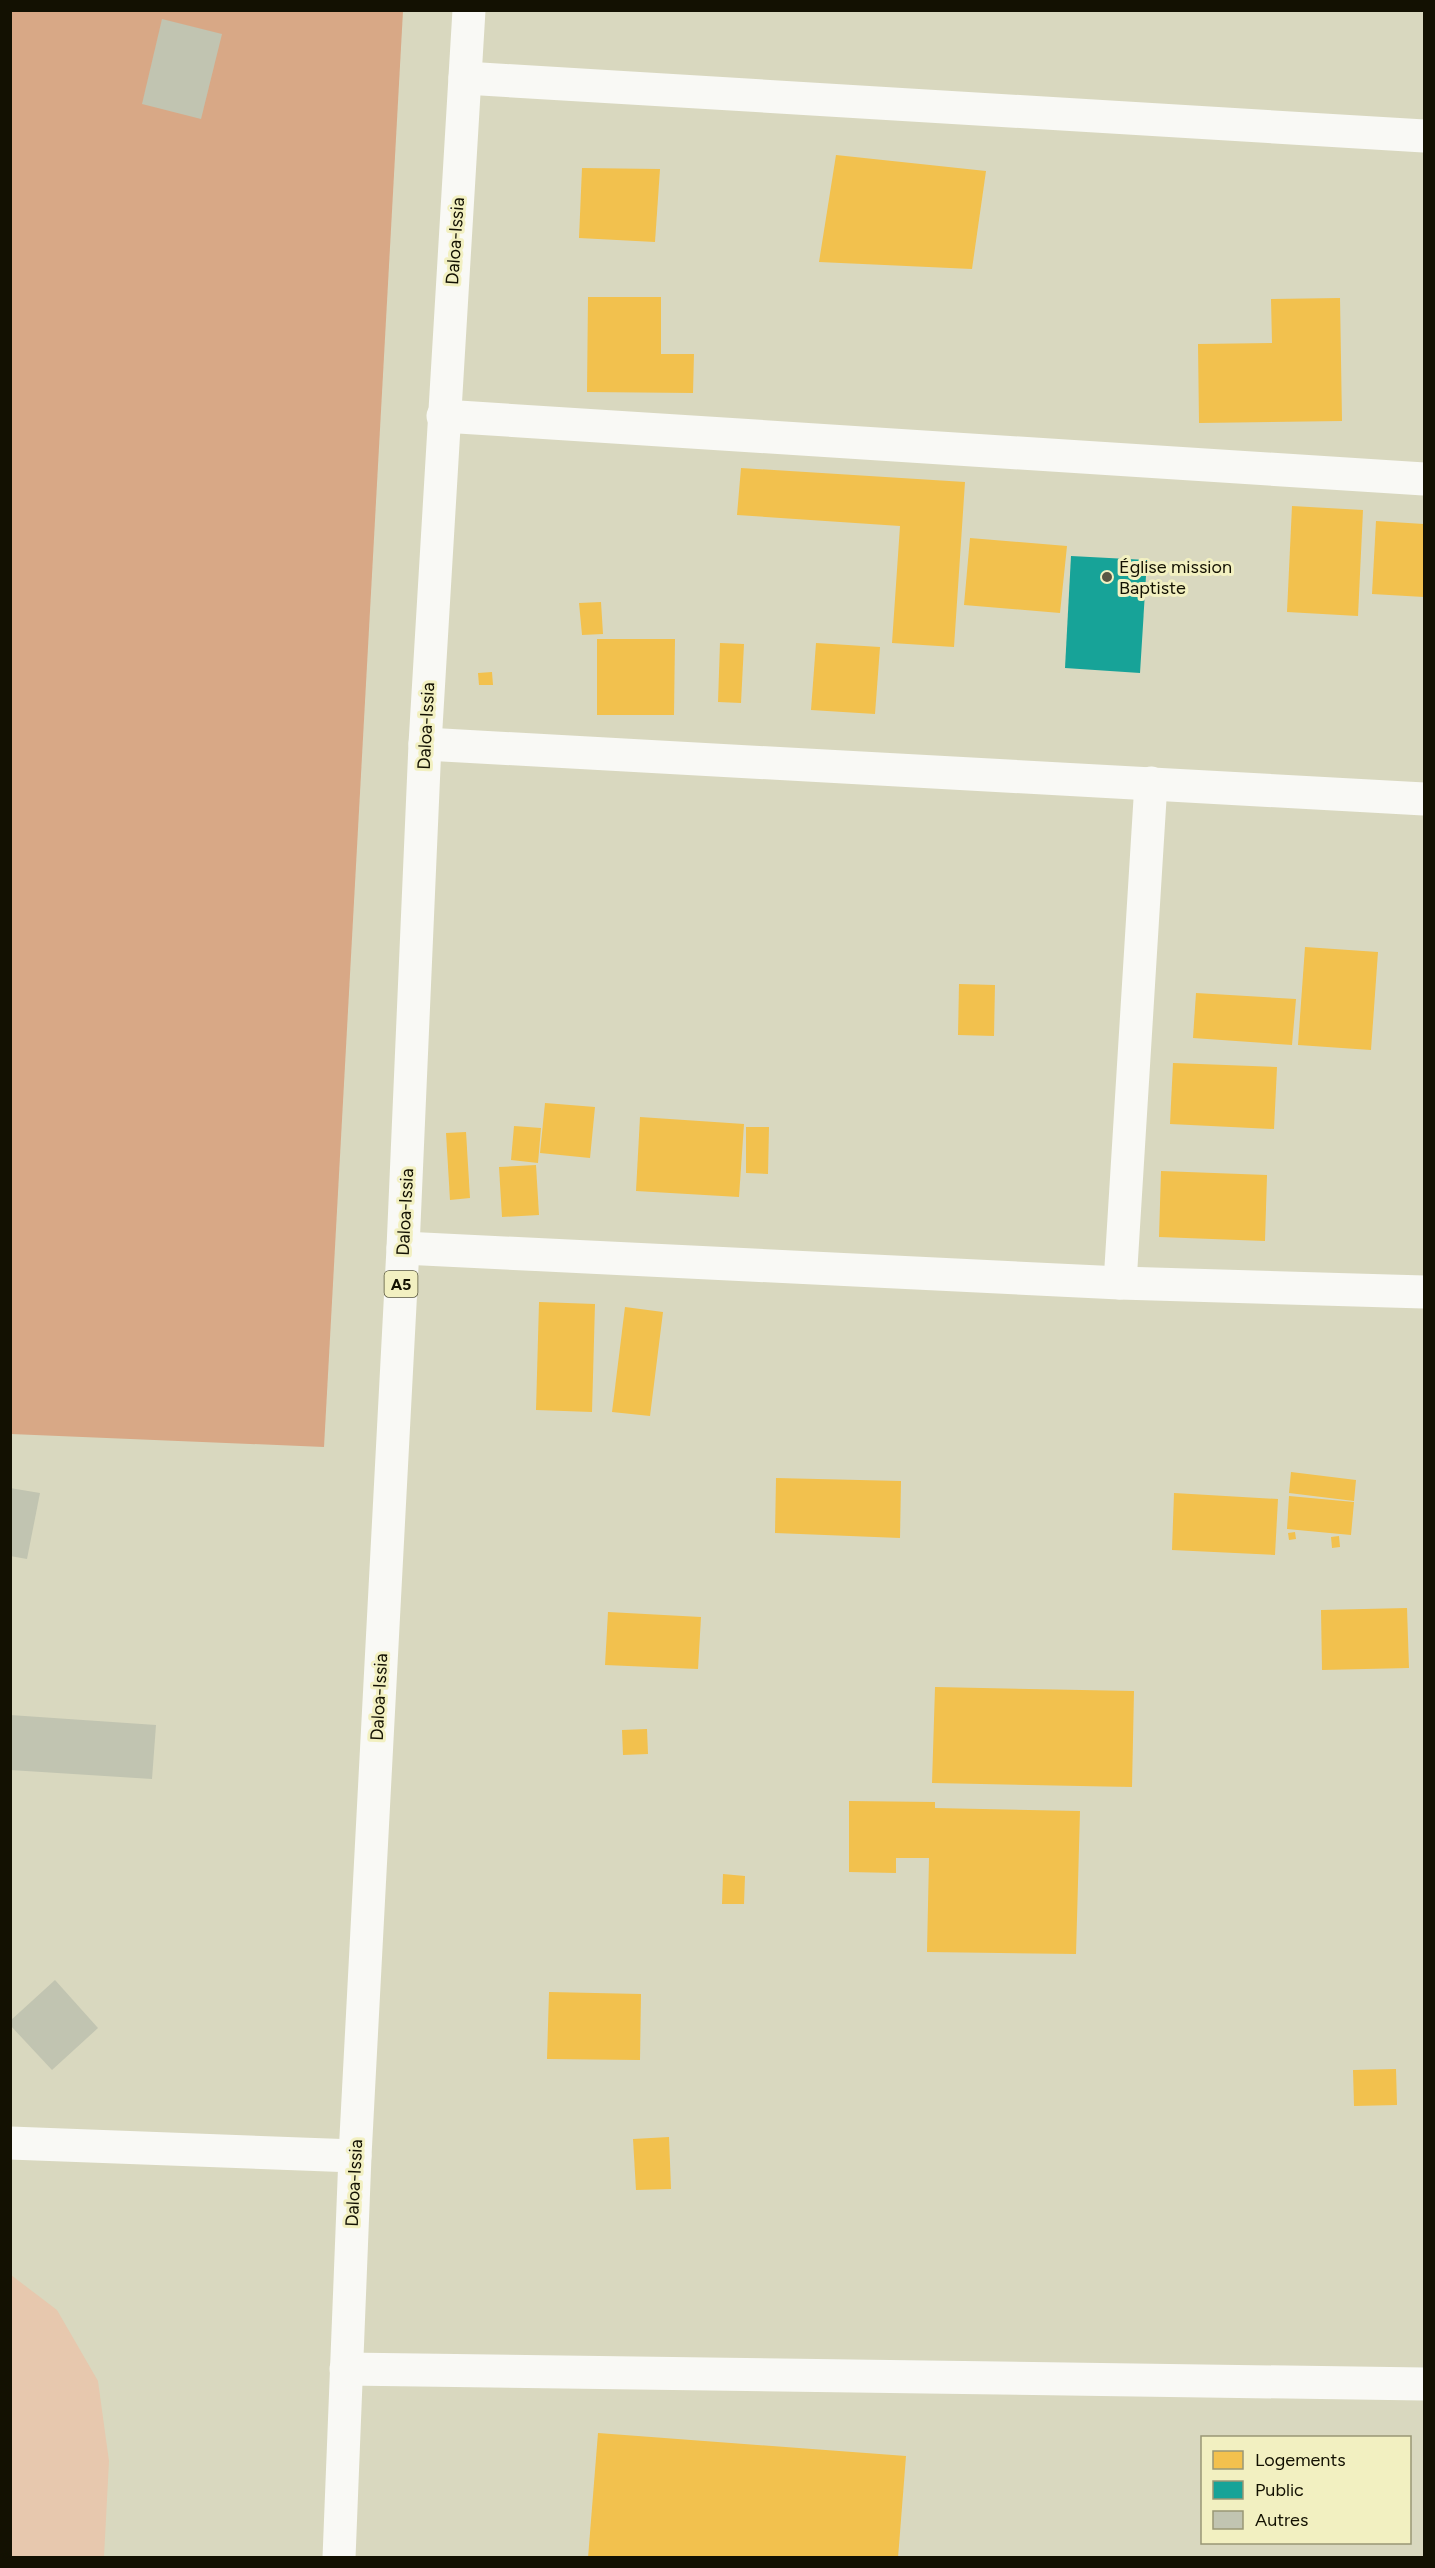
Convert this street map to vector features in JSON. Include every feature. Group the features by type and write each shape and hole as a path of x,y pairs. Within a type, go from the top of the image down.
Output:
{"street":[{"name":"Daloa-Issia","path":"339,2558 355,2156 403,1248 425,744 469,10"},
{"path":"465,78 1425,136"},
{"path":"443,416 1425,479"},
{"path":"425,744 1425,799"},
{"path":"1120,1283 1151,783"},
{"path":"403,1248 1120,1283 1425,1292"},
{"path":"10,2143 355,2156"},
{"path":"346,2369 1425,2384"}],"shaded area":[{"path":"11,11 403,11 324,1447 11,1434"},
{"path":"11,2275 57,2310 98,2381 109,2461 104,2557 11,2557"}],"building: Logements":[{"path":"836,155 986,171 972,269 819,262"},
{"path":"582,168 660,169 655,242 579,238"},
{"path":"588,297 661,297 661,354 694,354 693,393 587,392"},
{"path":"1340,298 1342,421 1199,423 1198,344 1272,343 1271,299"},
{"path":"741,468 965,482 954,647 892,643 900,526 737,515"},
{"path":"1292,506 1363,510 1358,616 1287,612"},
{"path":"1376,521 1424,524 1424,597 1372,594"},
{"path":"970,538 1067,546 1060,613 964,605"},
{"path":"601,602 603,634 582,635 579,603"},
{"path":"597,639 675,639 674,715 597,715"},
{"path":"720,643 744,644 741,703 718,702"},
{"path":"816,643 880,647 875,714 811,710"},
{"path":"492,672 493,685 479,685 478,673"},
{"path":"1305,947 1378,952 1371,1050 1298,1045"},
{"path":"959,984 995,985 994,1036 958,1035"},
{"path":"1196,993 1296,999 1292,1045 1193,1038"},
{"path":"1173,1063 1277,1067 1274,1129 1170,1124"},
{"path":"545,1103 595,1107 590,1158 540,1153"},
{"path":"640,1117 744,1124 739,1197 636,1191"},
{"path":"514,1126 541,1128 538,1163 511,1160"},
{"path":"746,1127 769,1127 768,1174 746,1173"},
{"path":"466,1132 470,1198 450,1200 446,1133"},
{"path":"536,1165 539,1215 502,1217 499,1167"},
{"path":"1161,1171 1267,1175 1265,1241 1159,1237"},
{"path":"539,1302 595,1304 592,1412 536,1410"},
{"path":"625,1307 663,1312 650,1416 612,1412"},
{"path":"1291,1472 1356,1480 1354,1501 1289,1493"},
{"path":"776,1478 901,1481 900,1538 775,1533"},
{"path":"1174,1493 1278,1499 1275,1555 1172,1550"},
{"path":"1289,1496 1354,1502 1351,1535 1287,1529"},
{"path":"1295,1532 1296,1539 1289,1540 1288,1533"},
{"path":"1339,1536 1340,1547 1332,1548 1331,1537"},
{"path":"1407,1608 1409,1668 1322,1670 1321,1610"},
{"path":"608,1612 701,1617 698,1669 605,1665"},
{"path":"935,1687 1134,1691 1132,1787 932,1783"},
{"path":"647,1729 648,1754 623,1755 622,1730"},
{"path":"849,1801 935,1802 935,1808 1080,1811 1076,1954 927,1952 929,1858 896,1858 896,1873 849,1872"},
{"path":"723,1874 745,1876 744,1904 722,1904"},
{"path":"549,1992 641,1994 640,2060 547,2059"},
{"path":"1396,2069 1397,2105 1354,2106 1353,2070"},
{"path":"669,2137 671,2189 636,2190 633,2139"},
{"path":"598,2433 906,2456 898,2558 588,2558"}],"building: Public":[{"path":"1071,556 1147,560 1140,673 1065,668"}],"building: Autres":[{"path":"162,19 222,34 201,119 142,104"},
{"path":"10,1488 40,1493 27,1559 10,1556"},
{"path":"10,1715 156,1725 152,1779 10,1770"},
{"path":"55,1980 98,2028 52,2070 10,2025 10,2021"}],"place":[{"name":"Église mission Baptiste","path":"1107,577"}]}
